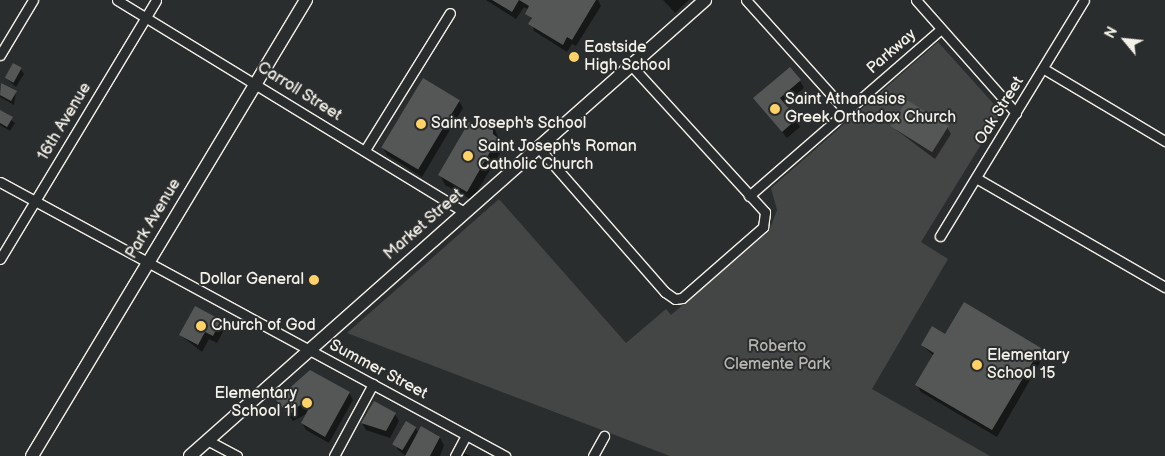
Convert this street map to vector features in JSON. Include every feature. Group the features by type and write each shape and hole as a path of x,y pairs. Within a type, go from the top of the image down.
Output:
{"main road":[{"name":"Park Avenue","path":"32,456 306,0"},
{"name":"Market Street","path":"190,456 308,349 705,0"}],"street":[{"path":"0,55 33,0"},
{"name":"Carroll Street","path":"117,0 256,82 464,212"},
{"name":"16th Avenue","path":"0,259 156,0"},
{"path":"746,0 847,112"},
{"path":"916,0 1016,113"},
{"name":"Oak Street","path":"940,236 1044,69 1084,0"},
{"path":"365,150 450,12"},
{"name":"Parkway","path":"749,196 941,29"},
{"path":"538,146 666,292 678,300 763,227 766,212 749,196 632,65"},
{"path":"1044,69 1165,141"},
{"path":"976,178 1165,287"},
{"name":"Summer Street","path":"0,182 146,264 505,456"},
{"path":"334,456 373,384"},
{"path":"455,456 466,435"},
{"path":"593,456 604,436"},
{"path":"207,440 237,456"}],"green space":[{"name":"Roberto Clemente Park","path":"938,42 1001,112 921,242 948,259 872,389 990,456 670,456 347,333 499,199 626,343 666,309 671,315 769,231 777,210 771,188"}],"building":[{"path":"492,0 519,0 512,12"},
{"path":"519,0 596,0 572,40 567,37 563,45 528,24 532,18 525,14 529,6"},
{"path":"13,63 22,68 14,83 5,78"},
{"name":"Saint Athanasios Greek Orthodox Church","path":"790,67 801,80 780,98 797,119 782,132 753,98"},
{"name":"Saint Joseph's School","path":"423,78 460,100 418,170 381,147"},
{"path":"1,83 17,91 11,101 0,95"},
{"path":"907,100 949,126 932,152 891,126"},
{"path":"0,110 13,117 7,127 0,123"},
{"name":"Saint Joseph's Roman Catholic Church","path":"485,118 493,122 493,134 498,138 467,192 438,175 469,122 476,126"},
{"path":"964,302 1041,348 992,430 915,385 934,353 921,345 932,326 945,334"},
{"name":"Church of God","path":"195,306 221,320 213,336 205,332 198,345 179,335"},
{"path":"310,370 350,392 325,437 301,423 308,410 300,405 289,415 276,400"},
{"path":"374,401 396,413 386,431 361,423"},
{"path":"406,421 416,427 402,450 392,444"},
{"path":"421,426 440,437 430,456 405,456"}],"place":[{"name":"Eastside High School","path":"574,57"},
{"name":"Saint Athanasios Greek Orthodox Church","path":"775,109"},
{"name":"Saint Joseph's School","path":"421,124"},
{"name":"Saint Joseph's Roman Catholic Church","path":"468,156"},
{"name":"Dollar General","path":"314,280"},
{"name":"Church of God","path":"201,326"},
{"name":"Elementary School 15","path":"977,365"},
{"name":"Elementary School 11","path":"307,403"}]}
